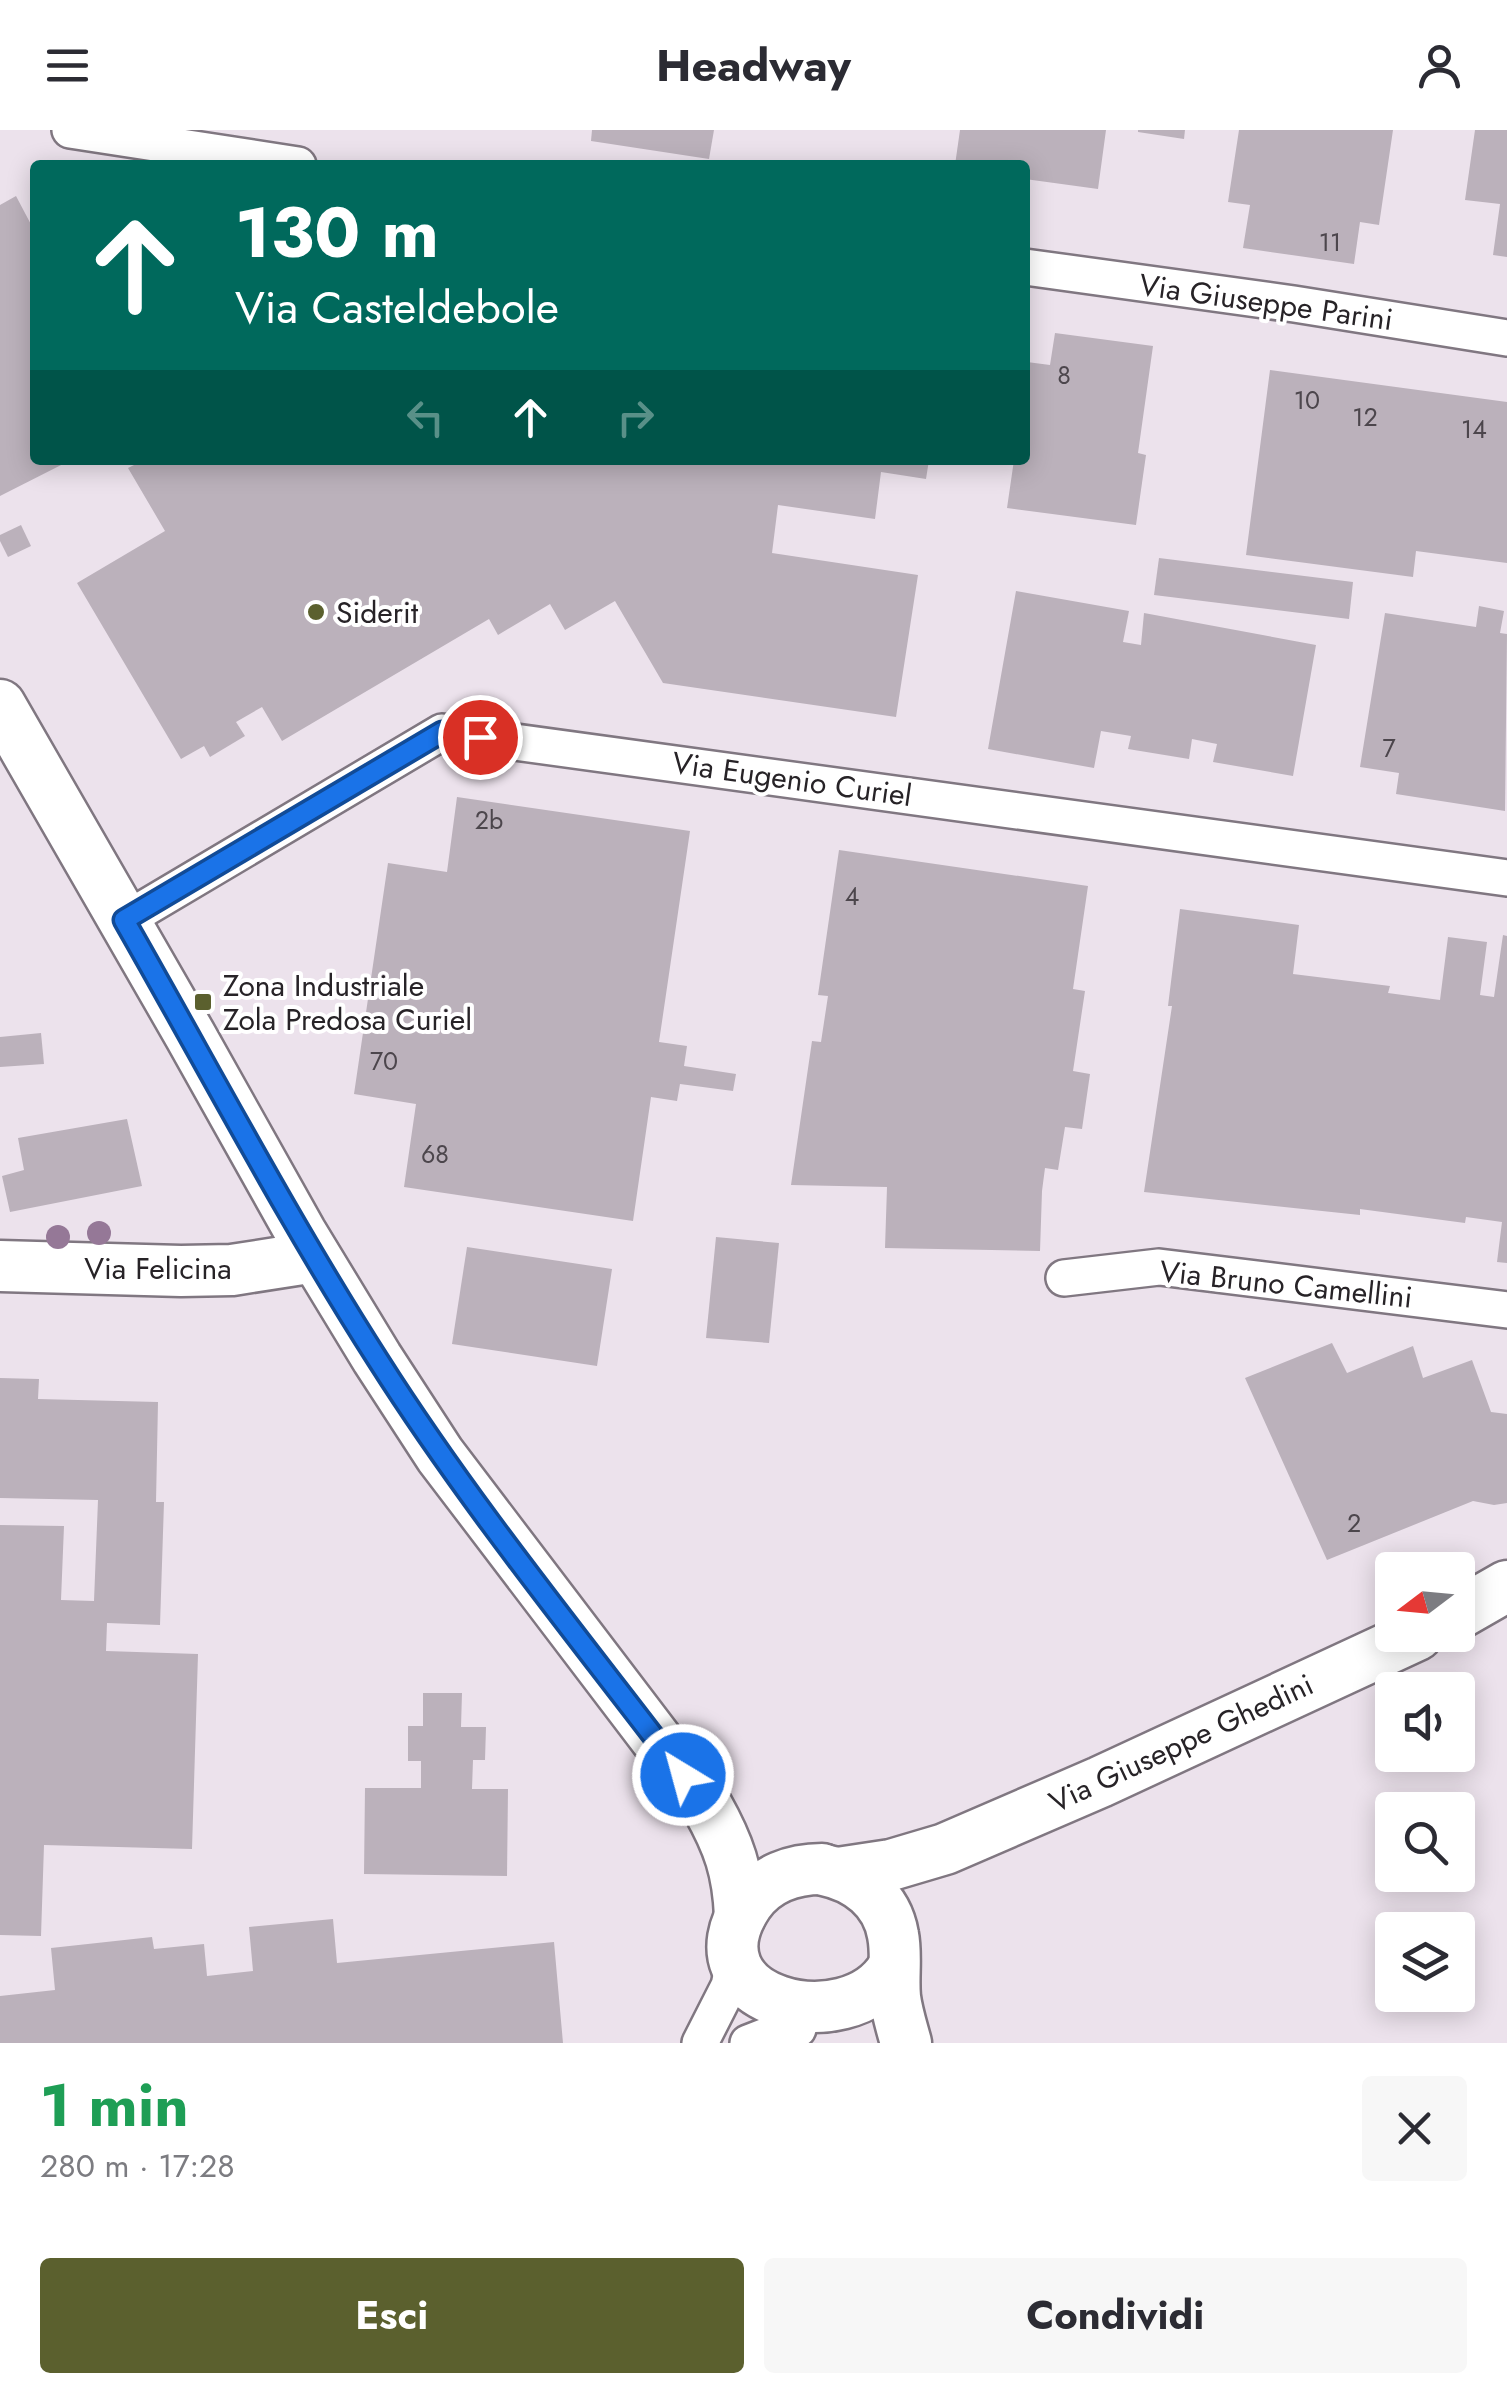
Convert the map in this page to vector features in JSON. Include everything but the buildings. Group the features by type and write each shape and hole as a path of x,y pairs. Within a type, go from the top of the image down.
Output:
{"street":[{"path":"70,130 265,160"},
{"name":"Via Giuseppe Parini","path":"1030,269 1294,304 1507,338"},
{"path":"0,705 376,1358 440,1455 707,1806 731,1855 738,1883 740,1983 753,2003 781,2024 843,2032"},
{"name":"Via Eugenio Curiel","path":"124,920 442,732 1507,878"},
{"name":"Via Felicina","path":"0,1266 232,1270 308,1245"},
{"name":"Via Bruno Camellini","path":"1064,1278 1159,1267 1507,1310"},
{"path":"1475,1604 1507,1586"},
{"name":"Via Giuseppe Ghedini","path":"830,1871 891,1866 946,1849 1380,1652"},
{"path":"707,1806 757,1846 853,1879 872,1893 885,1910 894,1935 896,2002 906,2043"},
{"name":"Via Giuseppe Ghedini","path":"894,1960 906,1907 920,1877 946,1849"},
{"path":"700,2043 729,1986 737,1939 750,1900 769,1883 790,1872 830,1871"},
{"path":"748,2043 766,2036 843,2032 882,1995 894,1960"}],"place":[{"name":"Siderit","path":"316,612"},
{"name":"Zona Industriale Zola Predosa Curiel","path":"203,1002"}],"route":[{"path":"480,737 442,732 124,920 301,1234 376,1358 440,1455 683,1775"}]}
